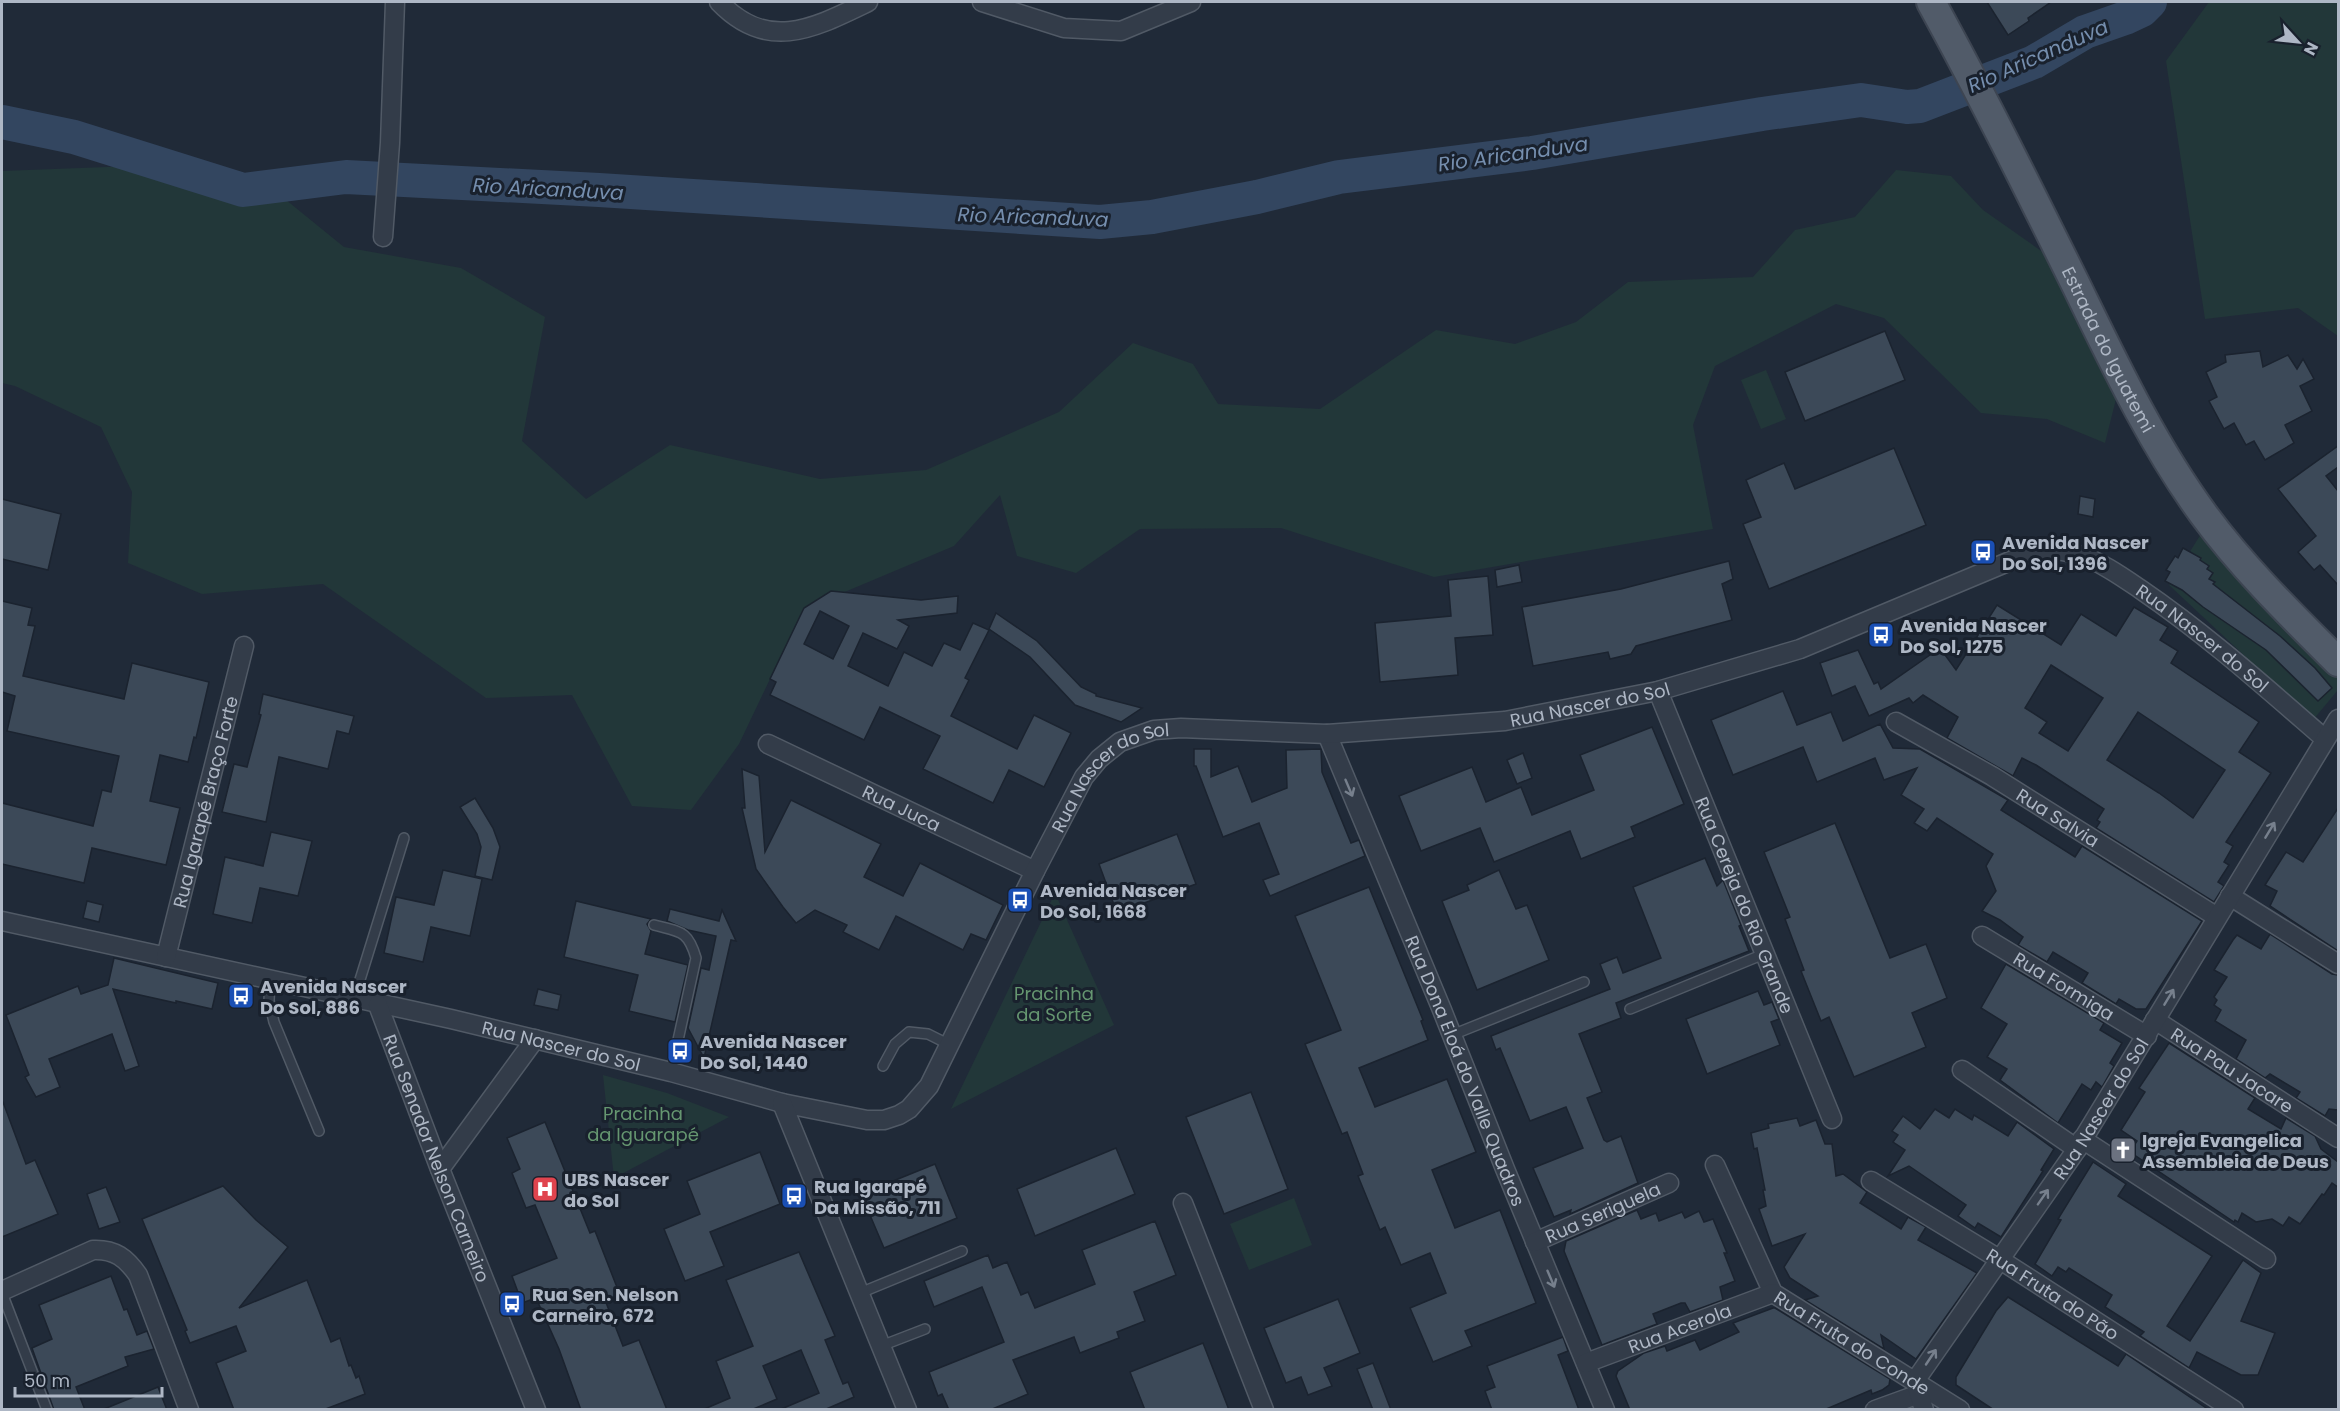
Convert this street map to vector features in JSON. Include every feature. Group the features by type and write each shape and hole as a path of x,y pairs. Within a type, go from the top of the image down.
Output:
{"main road":[{"name":"Estrada do Iguatemi","path":"1931,2 1963,60 2118,370 2175,473 2204,516 2241,560 2273,597 2338,662"}],"street":[{"path":"383,237 390,143 395,2"},
{"path":"719,2 730,13 758,29 784,32 803,30 822,24 868,2"},
{"path":"982,2 1064,28 1121,31 1191,2"},
{"name":"Rua Nascer do Sol","path":"2,921 535,1039 782,1102 867,1120 884,1120 909,1109 929,1086 1084,777 1099,759 1120,742 1154,730 1181,728 1327,734 1505,721 1658,691 1800,649 2027,554 2056,549 2079,554 2117,574 2181,617 2325,739"},
{"name":"Rua Igarapé Braço Forte","path":"166,957 244,646"},
{"name":"Rua Cereja do Rio Grande","path":"1658,691 1832,1119"},
{"name":"Rua Nascer do Sol","path":"1919,1395 1999,1259 2080,1144 2338,719"},
{"name":"Rua Salvia","path":"1896,722 1992,776 2217,917"},
{"name":"Rua Dona Eloá do Valle Quadros","path":"1327,734 1605,1410"},
{"name":"Rua Juca","path":"768,744 1035,871"},
{"path":"2230,896 2338,964"},
{"name":"Rua Formiga","path":"1982,936 2151,1028"},
{"name":"Rua Senador Nelson Carneiro","path":"378,1005 440,1169 536,1410"},
{"name":"Rua Pau Jacare","path":"2151,1028 2338,1138"},
{"path":"440,1169 535,1039"},
{"path":"1962,1070 2266,1258"},
{"path":"782,1102 907,1410"},
{"name":"Rua Fruta do Conde","path":"1715,1165 1773,1293 1919,1395 1960,1410"},
{"name":"Rua Fruta do Pão","path":"1871,1181 1999,1259 2234,1410"},
{"name":"Rua Seriguela","path":"1536,1242 1669,1183"},
{"path":"1183,1203 1264,1410"},
{"path":"2,1292 93,1250 106,1250 118,1254 129,1262 138,1275 189,1410"},
{"name":"Rua Acerola","path":"1586,1363 1773,1293"},
{"path":"1875,1410 1919,1395"}],"lane":[{"path":"354,999 404,838"},
{"path":"654,925 680,932 691,940 696,958 671,1072"},
{"path":"1630,1009 1764,954"},
{"path":"270,979 269,1001 274,1022 319,1131"},
{"path":"1452,1035 1584,982"},
{"path":"883,1066 895,1044 909,1032 928,1034 950,1044"},
{"path":"860,1293 962,1251"},
{"path":"2,1292 46,1403 46,1410"},
{"path":"881,1346 925,1329"}],"green space":[{"path":"2209,2 2338,2 2338,336 2298,308 2205,319 2166,61"},
{"path":"133,166 275,191 344,247 461,268 545,317 522,441 586,499 670,445 820,479 926,470 1059,412 1133,343 1193,364 1218,404 1320,409 1436,330 1515,344 1576,322 1628,282 1753,277 1795,230 1855,217 1896,170 1951,176 1983,210 2047,255 2118,391 2105,443 2047,419 1981,413 1884,318 1836,304 1715,366 1693,425 1713,529 1434,577 1281,528 1140,529 1076,573 1017,556 1000,495 954,546 828,599 799,618 739,744 691,810 632,806 572,695 486,698 323,584 202,594 128,563 132,492 101,427 15,386 2,383 2,171"},
{"path":"1766,370 1786,419 1761,429 1741,380"},
{"path":"2206,526 2338,673 2338,690 2313,720 2169,585"},
{"name":"Pracinha da Sorte","path":"1055,893 1114,1025 951,1109"},
{"name":"Pracinha da Iguarapé","path":"603,1075 667,1093 729,1117 614,1178"},
{"path":"1294,1198 1312,1245 1249,1270 1230,1224"}],"building":[{"path":"1987,2 2051,2 2008,35"},
{"path":"1885,331 1905,380 1805,421 1785,372"},
{"path":"2260,351 2263,367 2288,355 2297,369 2303,359 2314,379 2300,386 2312,411 2285,425 2294,443 2265,460 2254,441 2246,445 2234,423 2224,429 2209,401 2217,397 2206,372 2226,362 2225,355"},
{"path":"2338,446 2338,467 2326,476 2338,491 2338,585 2320,565 2314,570 2298,552 2316,536 2278,489"},
{"path":"1894,448 1926,525 1769,589 1743,524 1761,517 1746,480 1784,463 1795,489"},
{"path":"2080,496 2095,499 2093,517 2078,514"},
{"path":"2,499 61,514 48,570 2,559"},
{"path":"2183,548 2201,558 2200,560 2209,566 2207,569 2213,573 2209,579 2215,582 2213,584 2280,636 2315,668 2332,688 2318,701 2266,650 2182,590 2165,581 2170,572 2166,570 2175,556 2178,558"},
{"path":"1729,561 1733,579 1722,584 1732,620 1636,646 1631,654 1610,659 1608,652 1533,666 1522,607 1621,589"},
{"path":"1519,565 1522,582 1497,587 1495,570"},
{"path":"1488,576 1493,635 1455,638 1458,675 1380,682 1375,623 1451,616 1448,580"},
{"path":"831,591 921,600 958,596 957,613 898,620 909,626 897,649 863,633 848,666 888,686 904,652 932,666 944,643 960,650 973,623 989,630 965,678 969,680 951,716 1017,749 1034,715 1071,733 1044,787 1009,770 993,803 923,769 940,736 880,707 864,740 770,695 776,682 770,679 804,608","holes":["820,611 849,626 833,659 804,644"]},
{"path":"2,601 32,608 28,625 35,626 23,676 124,699 132,663 209,682 188,762 160,755 150,801 180,808 166,865 92,848 84,883 2,864 2,803 93,826 102,790 111,792 119,756 7,731 15,696 2,692"},
{"path":"1997,605 2061,645 2081,614 2116,636 2134,607 2168,627 2160,640 2178,651 2171,663 2259,722 2239,752 2271,773 2226,842 2233,846 2224,862 2229,865 2218,882 2224,886 2214,902 2096,828 2100,822 2097,820 2104,809 2036,765 2022,758 2013,776 1947,738 1958,717 1923,695 1913,703 1909,698 1869,716 1855,686 1832,696 1820,663 1858,650 1874,684 1878,682 1881,689 1940,648 1956,670","holes":["2051,665 2103,698 2068,751 2039,733 2047,722 2025,708","2138,712 2225,770 2193,818 2107,760"]},
{"path":"996,613 1037,641 1081,687 1096,696 1142,708 1121,722 1075,705 1030,657 989,629"},
{"path":"1783,691 1797,725 1831,712 1843,741 1880,724 1893,748 1920,749 2008,800 2001,810 2075,857 2082,846 2202,921 2146,1009 2136,1009 2119,999 2116,1004 2082,983 2088,973 2053,952 2047,962 2018,945 2023,937 2000,920 1982,911 1996,891 1986,866 1993,854 1937,818 1927,831 1914,823 1924,809 1901,795 1917,768 1884,780 1875,758 1817,782 1803,747 1733,775 1711,720"},
{"path":"263,694 354,716 349,734 337,731 328,769 279,757 266,822 222,812 234,764 247,767 261,715 259,714"},
{"path":"1652,727 1684,804 1631,827 1635,837 1581,859 1570,831 1494,862 1480,828 1421,851 1399,796 1472,767 1486,802 1521,787 1532,815 1594,790 1580,755"},
{"path":"1194,749 1211,749 1211,777 1238,766 1252,802 1287,788 1286,750 1321,749 1322,772 1351,843 1359,840 1365,856 1270,896 1263,880 1279,874 1259,823 1223,837 1196,766 1194,766"},
{"path":"1523,753 1532,778 1517,784 1507,760"},
{"path":"742,769 759,776 765,852 791,800 881,844 864,877 903,896 920,863 1003,905 986,940 971,934 963,950 896,916 879,950 843,932 847,925 815,910 796,923 756,869 742,808 745,808"},
{"path":"475,798 493,828 500,847 492,880 475,876 481,847 477,834 460,807"},
{"path":"2338,808 2338,951 2270,906 2277,891 2265,885 2286,852 2303,862"},
{"path":"1835,823 1890,958 1926,944 1947,998 1912,1013 1926,1047 1854,1077 1829,1017 1821,1021 1801,971 1804,970 1785,919 1790,917 1764,852"},
{"path":"271,832 312,841 298,896 260,888 252,923 213,914 225,857 263,866"},
{"path":"1177,834 1196,884 1117,913 1099,864"},
{"path":"1705,858 1717,886 1723,880 1749,951 1616,1003 1621,1018 1579,1034 1602,1092 1587,1098 1604,1140 1607,1142 1621,1136 1638,1183 1570,1214 1571,1210 1554,1217 1533,1168 1583,1148 1566,1107 1530,1121 1500,1048 1496,1050 1491,1036 1610,989 1600,964 1617,957 1623,973 1661,958 1633,887"},
{"path":"443,870 482,879 470,936 431,927 423,962 384,953 396,897 434,905"},
{"path":"1499,870 1516,909 1527,905 1549,960 1477,990 1442,901 1469,890 1467,885"},
{"path":"1369,887 1423,1020 1421,1021 1428,1040 1359,1068 1375,1107 1447,1079 1476,1152 1432,1170 1455,1228 1500,1210 1536,1303 1465,1331 1472,1346 1433,1362 1410,1308 1446,1293 1430,1253 1401,1265 1385,1227 1380,1230 1358,1176 1363,1174 1347,1132 1342,1134 1305,1044 1341,1030 1295,916"},
{"path":"87,901 103,905 99,922 83,918"},
{"path":"576,901 651,919 647,924 651,931 645,954 688,965 675,1022 629,1011 638,975 564,957"},
{"path":"670,909 719,921 722,910 736,941 731,940 704,1058 688,1028 701,968 709,970 716,936 688,930 667,921"},
{"path":"2270,934 2332,974 2338,975 2338,1110 2329,1109 2325,1116 2296,1098 2300,1092 2270,1074 2265,1078 2236,1059 2246,1040 2215,1021 2221,1010 2214,1005 2217,1000 2214,997 2227,977 2214,970 2237,935 2261,949"},
{"path":"114,958 218,983 212,1009 113,989 139,1066 125,1071 112,1034 49,1059 60,1087 36,1097 25,1077 29,1075 6,1015 78,986 81,994 108,985"},
{"path":"2006,964 2104,1023 2100,1030 2122,1043 2110,1063 2114,1066 2102,1087 2096,1082 2091,1090 2082,1084 2058,1123 2000,1080 2007,1069 1987,1057 2007,1024 1981,1008"},
{"path":"538,989 561,995 558,1010 534,1005"},
{"path":"1758,991 1764,1005 1772,1002 1779,1019 1771,1022 1780,1045 1707,1074 1686,1019"},
{"path":"2169,1043 2255,1098 2248,1109 2281,1129 2286,1118 2315,1136 2321,1149 2338,1162 2338,1187 2332,1183 2300,1224 2289,1217 2283,1226 2272,1219 2256,1222 2242,1213 2238,1222 2235,1220 2234,1222 2130,1152 2137,1141 2121,1130 2145,1092 2139,1088"},
{"path":"1251,1092 1288,1189 1224,1214 1186,1117"},
{"path":"2,1102 26,1164 35,1160 58,1214 2,1237"},
{"path":"1935,1109 1949,1118 1955,1109 1972,1120 1974,1115 2008,1136 2017,1122 2054,1149 2041,1170 2043,1171 2001,1237 1978,1223 1975,1228 1958,1216 1966,1205 1909,1166 1888,1176 1905,1150 1893,1142 1898,1135 1892,1131 1903,1116 1920,1129"},
{"path":"1797,1118 1800,1126 1816,1120 1825,1144 1832,1144 1836,1176 1843,1174 1867,1192 1860,1203 1901,1229 1908,1217 1926,1227 1918,1240 1977,1273 1916,1359 1881,1335 1884,1349 1805,1300 1818,1296 1790,1278 1784,1267 1805,1234 1772,1246 1759,1209 1766,1206 1763,1190 1765,1190 1757,1148 1754,1149 1751,1133 1769,1128 1768,1124"},
{"path":"545,1122 590,1233 595,1231 620,1295 605,1300 623,1346 639,1340 667,1410 581,1410 559,1349 536,1298 522,1303 512,1276 557,1258 535,1205 526,1208 512,1173 520,1169 507,1138"},
{"path":"1116,1148 1135,1194 1035,1236 1017,1189"},
{"path":"760,1152 780,1204 710,1232 724,1266 685,1281 664,1229 700,1214 687,1181"},
{"path":"2093,1162 2126,1184 2118,1196 2212,1256 2167,1326 2190,1341 2243,1260 2261,1273 2241,1321 2275,1333 2258,1375 2241,1375 2197,1352 2189,1368 2140,1336 2144,1332 2105,1307 2112,1295 2069,1268 2066,1272 2058,1267 2052,1276 2035,1264 2061,1220 2058,1219"},
{"path":"935,1164 957,1218 884,1248 861,1194"},
{"path":"223,1186 256,1220 288,1247 239,1308 307,1280 331,1342 340,1338 349,1366 351,1365 356,1378 359,1376 365,1394 323,1410 234,1410 216,1363 246,1351 236,1326 190,1343 185,1331 187,1330 142,1219"},
{"path":"106,1187 120,1222 99,1229 87,1194"},
{"path":"1637,1210 1641,1219 1656,1213 1659,1221 1682,1212 1685,1218 1699,1211 1704,1222 1713,1219 1727,1253 1724,1253 1735,1281 1720,1287 1723,1300 1690,1312 1685,1303 1681,1303 1653,1314 1657,1324 1602,1345 1564,1251 1566,1241"},
{"path":"1155,1221 1176,1275 1134,1292 1145,1321 1117,1332 1119,1338 1080,1353 1074,1337 1013,1360 1028,1394 990,1410 949,1410 942,1394 938,1396 929,1372 1004,1342 982,1287 934,1307 924,1281 988,1255 993,1268 1007,1262 1021,1295 1028,1292 1035,1308 1095,1284 1082,1250"},
{"path":"799,1252 835,1336 825,1340 843,1384 848,1382 854,1397 824,1410 779,1410 819,1393 801,1350 763,1366 777,1399 751,1410 702,1410 730,1398 716,1361 753,1346 726,1280"},
{"path":"111,1276 124,1310 127,1309 137,1335 147,1331 154,1349 125,1357 128,1366 76,1387 85,1410 54,1410 32,1348 52,1339 39,1305"},
{"path":"2008,1297 2118,1366 2126,1354 2209,1410 1994,1410 1956,1385 1956,1377 1996,1311"},
{"path":"1338,1299 1360,1353 1324,1368 1332,1386 1308,1395 1301,1377 1286,1383 1264,1328"},
{"path":"1773,1308 1890,1379 1889,1385 1872,1394 1871,1390 1824,1410 1630,1410 1616,1376 1618,1371 1644,1353 1665,1346 1667,1351 1695,1340 1700,1350 1739,1332 1733,1323"},
{"path":"1563,1337 1568,1351 1558,1355 1579,1410 1492,1410 1485,1391 1495,1387 1487,1366"},
{"path":"1203,1343 1229,1410 1145,1410 1130,1372"},
{"path":"1373,1363 1391,1410 1373,1410 1357,1369"},
{"path":"158,1387 167,1410 104,1410 104,1409"}],"waterway":[{"name":"Rio Aricanduva","path":"2,122 74,137 243,190 346,177 599,190 1100,222 1152,217 1257,197 1339,177 1532,153 1762,114 1861,100 1907,107 1920,106 2034,62 2085,32 2142,10 2150,2"}],"place":[{"name":"Avenida Nascer Do Sol, 1396","path":"1983,552"},
{"name":"Avenida Nascer Do Sol, 1275","path":"1881,635"},
{"name":"Avenida Nascer Do Sol, 1668","path":"1020,900"},
{"name":"Avenida Nascer Do Sol, 886","path":"241,996"},
{"name":"Avenida Nascer Do Sol, 1440","path":"680,1051"},
{"name":"Igreja Evangelica Assembleia de Deus","path":"2123,1150"},
{"name":"UBS Nascer do Sol","path":"545,1189"},
{"name":"Rua Igarapé Da Missão, 711","path":"794,1196"},
{"name":"Rua Sen. Nelson Carneiro, 672","path":"512,1304"}]}
